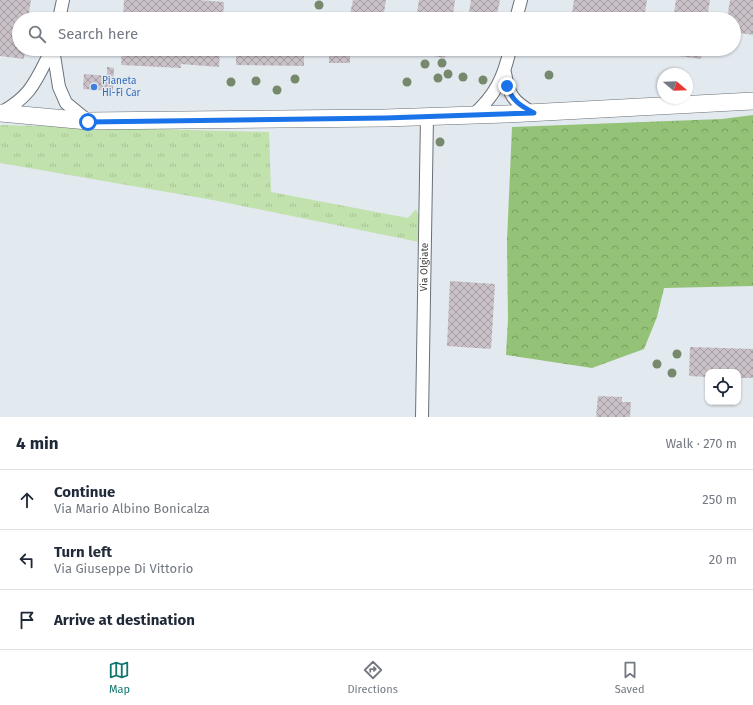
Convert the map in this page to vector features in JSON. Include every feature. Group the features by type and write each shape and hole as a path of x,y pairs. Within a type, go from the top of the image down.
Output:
{"main road":[{"path":"0,113 88,122 427,117 534,113 753,101"}],"street":[{"path":"60,12 63,0"},
{"path":"518,12 521,0"},
{"path":"0,113 17,104 30,91 48,56"},
{"path":"53,56 59,86 66,103 88,122"},
{"path":"473,115 482,107 497,88 505,73 509,56"},
{"path":"505,73 510,95 519,105 534,113"},
{"name":"Via Olgiate","path":"422,417 427,117"}],"green space":[{"path":"753,115 753,286 664,288 657,317 644,349 592,368 506,355 508,319 507,241 512,127 722,119"},
{"path":"0,125 269,132 271,192 408,218 416,209 422,223 419,242 213,200 0,163"}],"building":[{"path":"0,0 31,0 29,12 12,12 12,56 24,56 24,59 0,56"},
{"path":"124,0 198,0 224,2 223,12 123,12"},
{"path":"353,0 386,0 384,12 350,12"},
{"path":"419,0 455,0 453,12 417,12"},
{"path":"471,0 500,0 497,12 469,12"},
{"path":"574,0 647,0 645,12 572,12"},
{"path":"676,0 710,0 708,12 674,12"},
{"path":"730,0 753,0 753,35 741,33 741,12 728,12"},
{"path":"122,56 220,56 219,67 181,64 181,68 121,65"},
{"path":"236,56 304,56 304,66 236,65"},
{"path":"329,56 350,56 350,63 329,63"},
{"path":"433,56 445,56 445,58"},
{"path":"679,56 701,56 701,59"},
{"path":"107,67 114,68 113,91 83,89 84,74 107,76"},
{"path":"450,281 495,284 491,349 447,346"},
{"path":"690,347 753,349 753,378 741,378 741,369 705,369 705,377 689,376"},
{"path":"598,396 622,397 622,402 631,402 630,417 596,417"}],"place":[{"name":"Pianeta Hi-Fi Car","path":"94,87"}],"route":[{"path":"88,122 385,118 534,113 519,105 510,95 507,86"}]}
